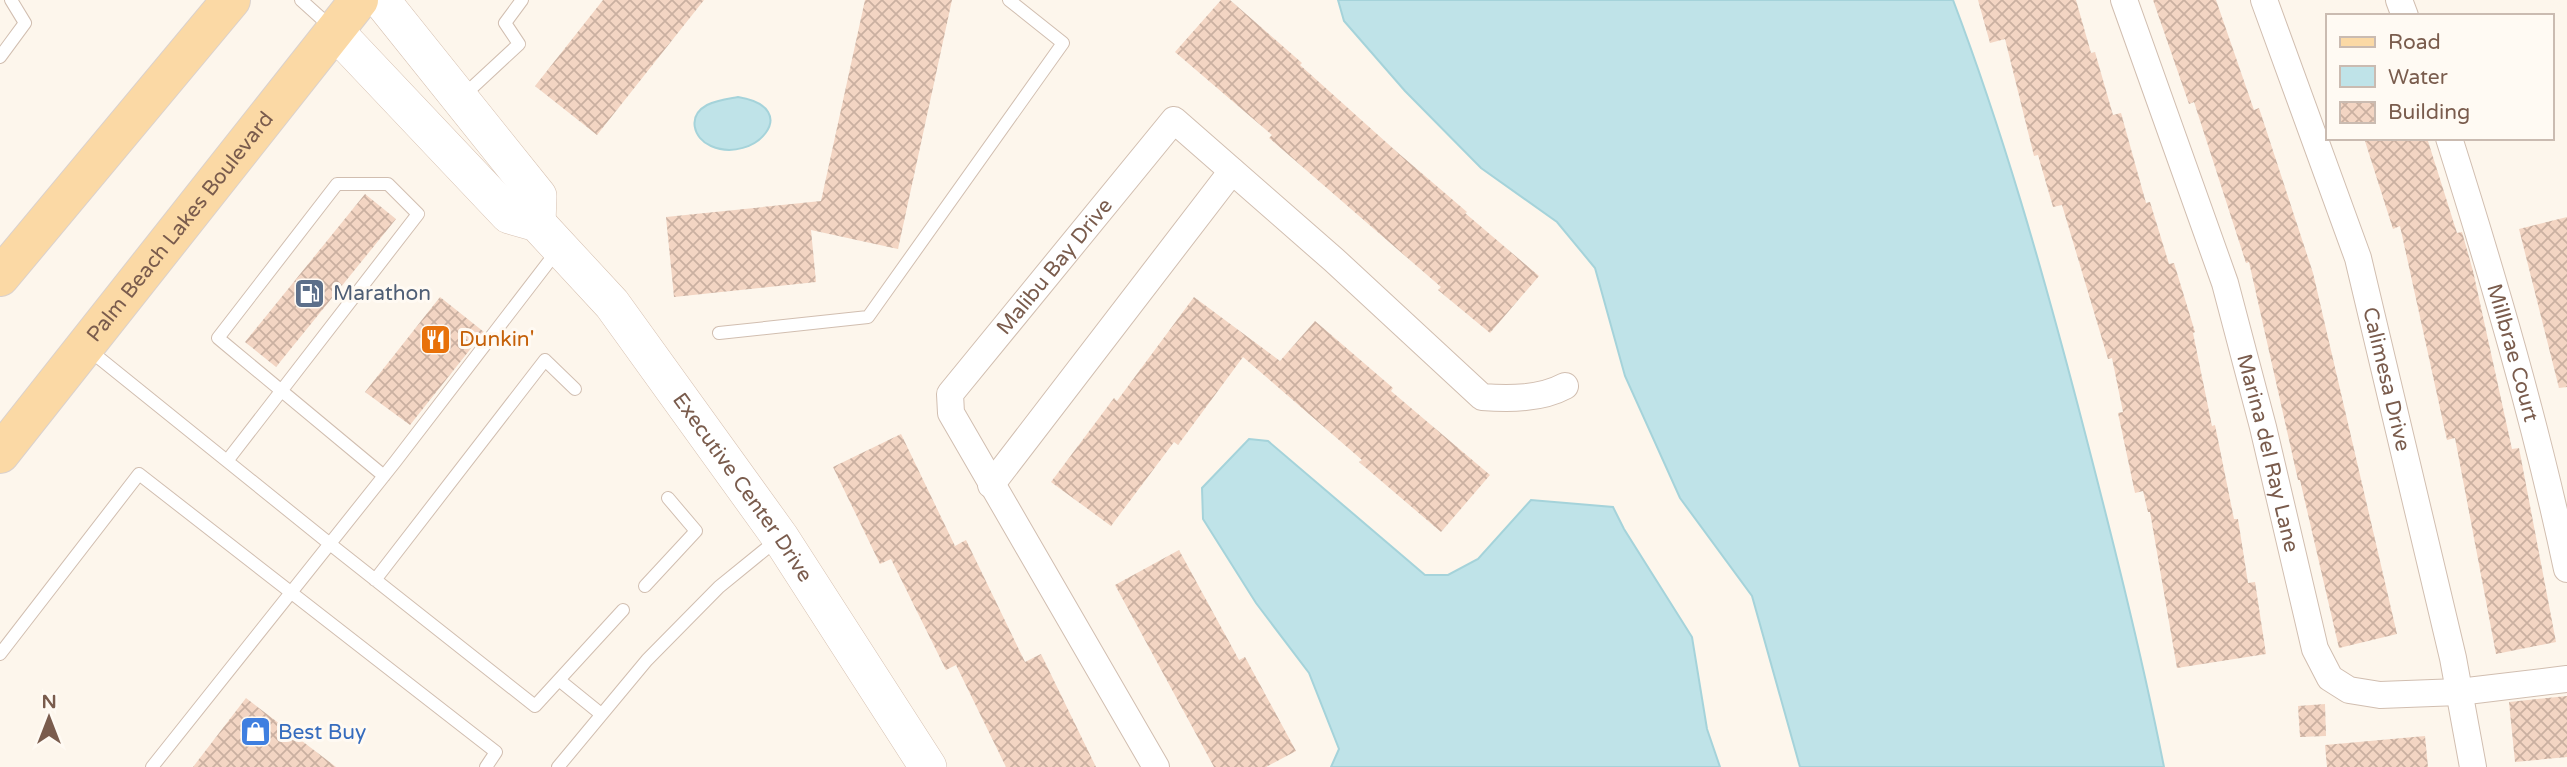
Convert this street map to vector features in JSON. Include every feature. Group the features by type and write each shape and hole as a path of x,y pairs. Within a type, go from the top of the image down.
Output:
{"main road":[{"path":"0,276 231,0"},
{"name":"Palm Beach Lakes Boulevard","path":"0,454 359,0"}],"street":[{"path":"381,0 538,196 548,235"},
{"name":"Marina del Ray Lane","path":"2124,0 2225,283 2263,428 2315,649 2330,678 2349,690 2380,695 2459,692 2567,679"},
{"name":"Calimesa Drive","path":"2264,0 2358,258 2459,692 2473,767"},
{"name":"Executive Center Drive","path":"335,32 509,215 548,235 612,304 780,537 928,767"},
{"name":"Malibu Bay Drive","path":"1156,767 951,413 950,394 1174,120 1334,260 1482,397 1506,399 1551,394 1565,386"},
{"name":"Millbrae Court","path":"2450,140 2493,278 2554,509 2567,569"},
{"path":"991,485 1232,171"}],"lane":[{"path":"0,57 25,23 11,0"},
{"path":"301,0 335,32"},
{"path":"460,98 519,44 505,23 522,0"},
{"path":"719,332 868,317 1063,43 1009,0"},
{"path":"227,461 281,391 418,214 388,184 337,184 218,338 281,391 384,476"},
{"path":"152,767 384,476 548,235"},
{"path":"85,346 536,706 623,610"},
{"path":"375,580 545,360 575,389"},
{"path":"0,654 139,474 496,752 486,767"},
{"path":"645,586 696,531 668,498"},
{"path":"558,767 648,660 719,587 780,537"},
{"path":"559,680 601,714"}],"water":[{"path":"1338,0 1953,0 2005,150 2050,303 2124,586 2164,767 1800,767 1752,596 1680,498 1625,376 1595,268 1557,222 1481,168 1405,91 1344,21"},
{"path":"738,97 758,103 768,112 770,122 766,133 743,148 727,150 711,146 700,138 697,132 697,115 711,103"},
{"path":"1249,439 1268,441 1425,575 1448,575 1478,559 1531,500 1613,507 1692,637 1707,729 1720,767 1331,767 1339,749 1309,673 1256,603 1203,519 1202,488"}],"building":[{"path":"603,0 704,0 597,135 535,86"},
{"path":"865,0 952,0 898,249 811,230 816,282 674,297 666,217 821,201"},
{"path":"1221,0 1230,0 1467,212 1465,213 1539,276 1490,333 1438,290 1441,287 1269,138 1272,135 1175,52"},
{"path":"1978,0 2076,0 2091,53 2095,52 2113,115 2121,113 2146,203 2150,202 2169,264 2174,263 2195,332 2193,333 2212,426 2215,425 2234,519 2238,519 2248,583 2255,582 2266,654 2177,668 2150,512 2143,491 2135,493 2118,413 2123,412 2112,358 2108,359 2062,205 2053,207 2038,155 2034,156 2005,39 1990,43"},
{"path":"2153,0 2216,0 2254,110 2259,108 2313,273 2397,634 2339,648 2249,262 2246,263 2194,102 2189,104"},
{"path":"2365,140 2428,140 2457,233 2462,232 2473,271 2512,449 2519,448 2556,642 2496,654 2455,438 2447,440 2400,226 2393,229"},
{"path":"365,194 396,219 276,367 245,342"},
{"path":"2567,217 2567,387 2559,388 2519,229"},
{"path":"440,297 484,332 410,425 365,392"},
{"path":"1194,297 1280,361 1315,321 1393,388 1391,391 1490,475 1441,532 1243,357 1178,445 1174,442 1111,526 1051,482 1114,398 1117,401"},
{"path":"901,434 955,546 966,540 1025,662 1041,654 1096,767 1006,767 956,665 946,670 891,559 880,564 833,467"},
{"path":"1179,550 1239,660 1245,657 1296,751 1266,767 1214,767 1115,585"},
{"path":"2567,696 2567,757 2515,762 2509,702"},
{"name":"Best Buy","path":"246,698 336,767 193,767"},
{"path":"2325,704 2326,736 2300,737 2298,706"},
{"path":"2425,736 2428,767 2327,767 2325,745"}],"place":[{"name":"Marathon","path":"310,293"},
{"name":"Dunkin'","path":"436,339"},
{"name":"Best Buy","path":"255,732"}]}
